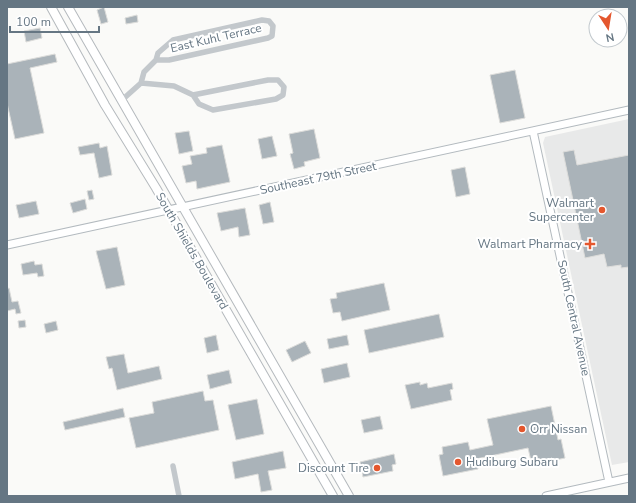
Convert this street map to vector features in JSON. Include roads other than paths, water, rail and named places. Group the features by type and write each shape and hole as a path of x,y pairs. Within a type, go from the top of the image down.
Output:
{"main road":[{"name":"South Shields Boulevard","path":"51,7 105,105 168,210 333,496"},
{"name":"South Shields Boulevard","path":"68,7 349,496"},
{"path":"280,403 291,396"}],"street":[{"name":"East Kuhl Terrace","path":"262,20 269,20 273,26 272,36 268,38 169,60 156,60 158,53 173,40 262,20"},
{"path":"122,100 141,83 144,72 156,60"},
{"path":"141,83 174,86 193,95 200,104 205,107 219,110 276,99 284,92 282,82 278,80 268,80 193,95"},
{"name":"Southeast 79th Street","path":"7,245 629,110"},
{"name":"South Central Avenue","path":"533,131 609,482"},
{"path":"173,466 179,496"},
{"path":"546,496 629,478"}],"place":[{"name":"Walmart Supercenter","path":"602,210"},
{"name":"Walmart Pharmacy","path":"590,244"},
{"name":"Orr Nissan","path":"522,429"},
{"name":"Hudiburg Subaru","path":"458,462"},
{"name":"Discount Tire","path":"377,468"}]}
